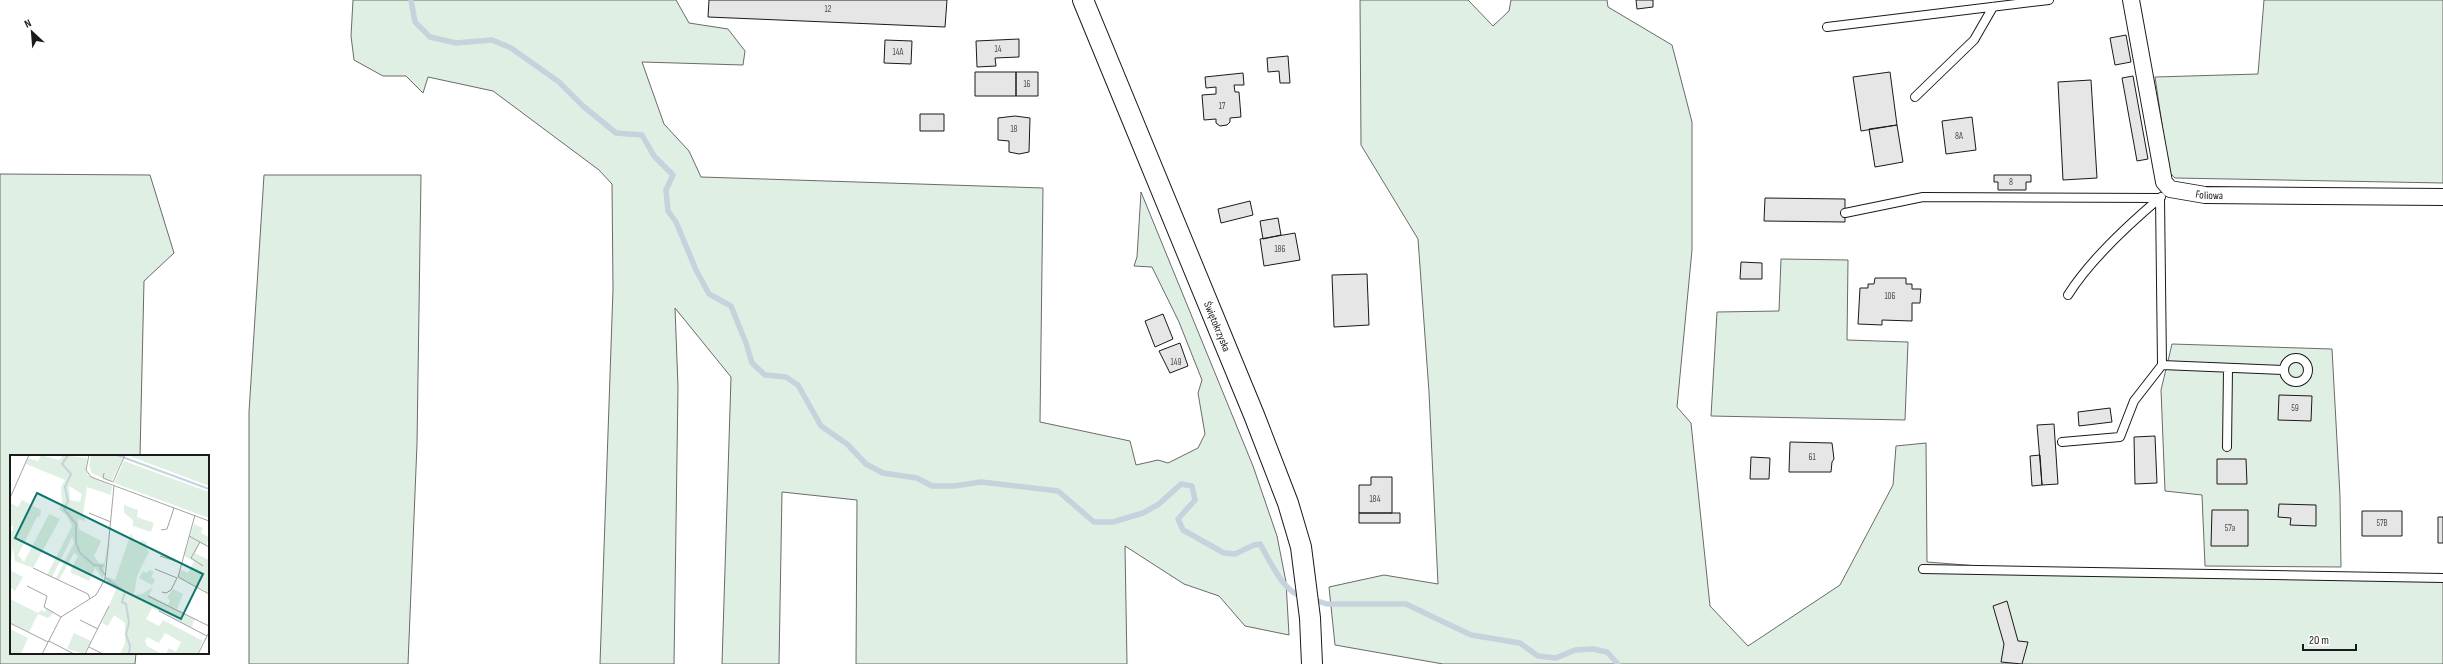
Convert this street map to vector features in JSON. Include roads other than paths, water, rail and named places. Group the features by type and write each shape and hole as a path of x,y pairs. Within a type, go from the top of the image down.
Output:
{"street":[{"name":"Świętokrzyska","path":"1083,0 1277,474 1302,547 1310,618 1312,664"},
{"path":"2131,0 2165,193"},
{"name":"Foliowa","path":"2165,193 2205,195 2443,197"}],"lane":[{"path":"1827,27 2049,0"},
{"path":"1915,97 1974,40 1993,7"},
{"path":"1845,213 1923,197 2165,193"},
{"path":"2068,295 2077,280 2165,193"},
{"path":"2062,442 2120,436 2134,402 2162,365 2165,193"},
{"path":"2162,365 2228,369 2283,370"},
{"path":"2227,447 2228,369"},
{"path":"1923,569 2443,578"}],"waterway":[{"path":"411,0 415,22 430,37 456,43 492,40 511,48 559,82 583,106 616,133 642,135 654,156 673,175 666,190 668,211 676,222 696,270 709,294 731,306 746,343 752,363 765,375 786,377 798,385 821,426 847,444 866,464 883,473 917,478 932,486 954,486 981,482 1058,491 1094,522 1113,522 1143,513 1159,504 1181,484 1192,486 1195,500 1178,519 1183,530 1224,553 1235,554 1254,545 1260,544 1283,582 1289,589 1303,597"},
{"path":"1311,599 1327,604 1406,604 1471,635 1520,643 1538,656 1556,658 1575,650 1593,649 1607,652 1618,664"}]}
